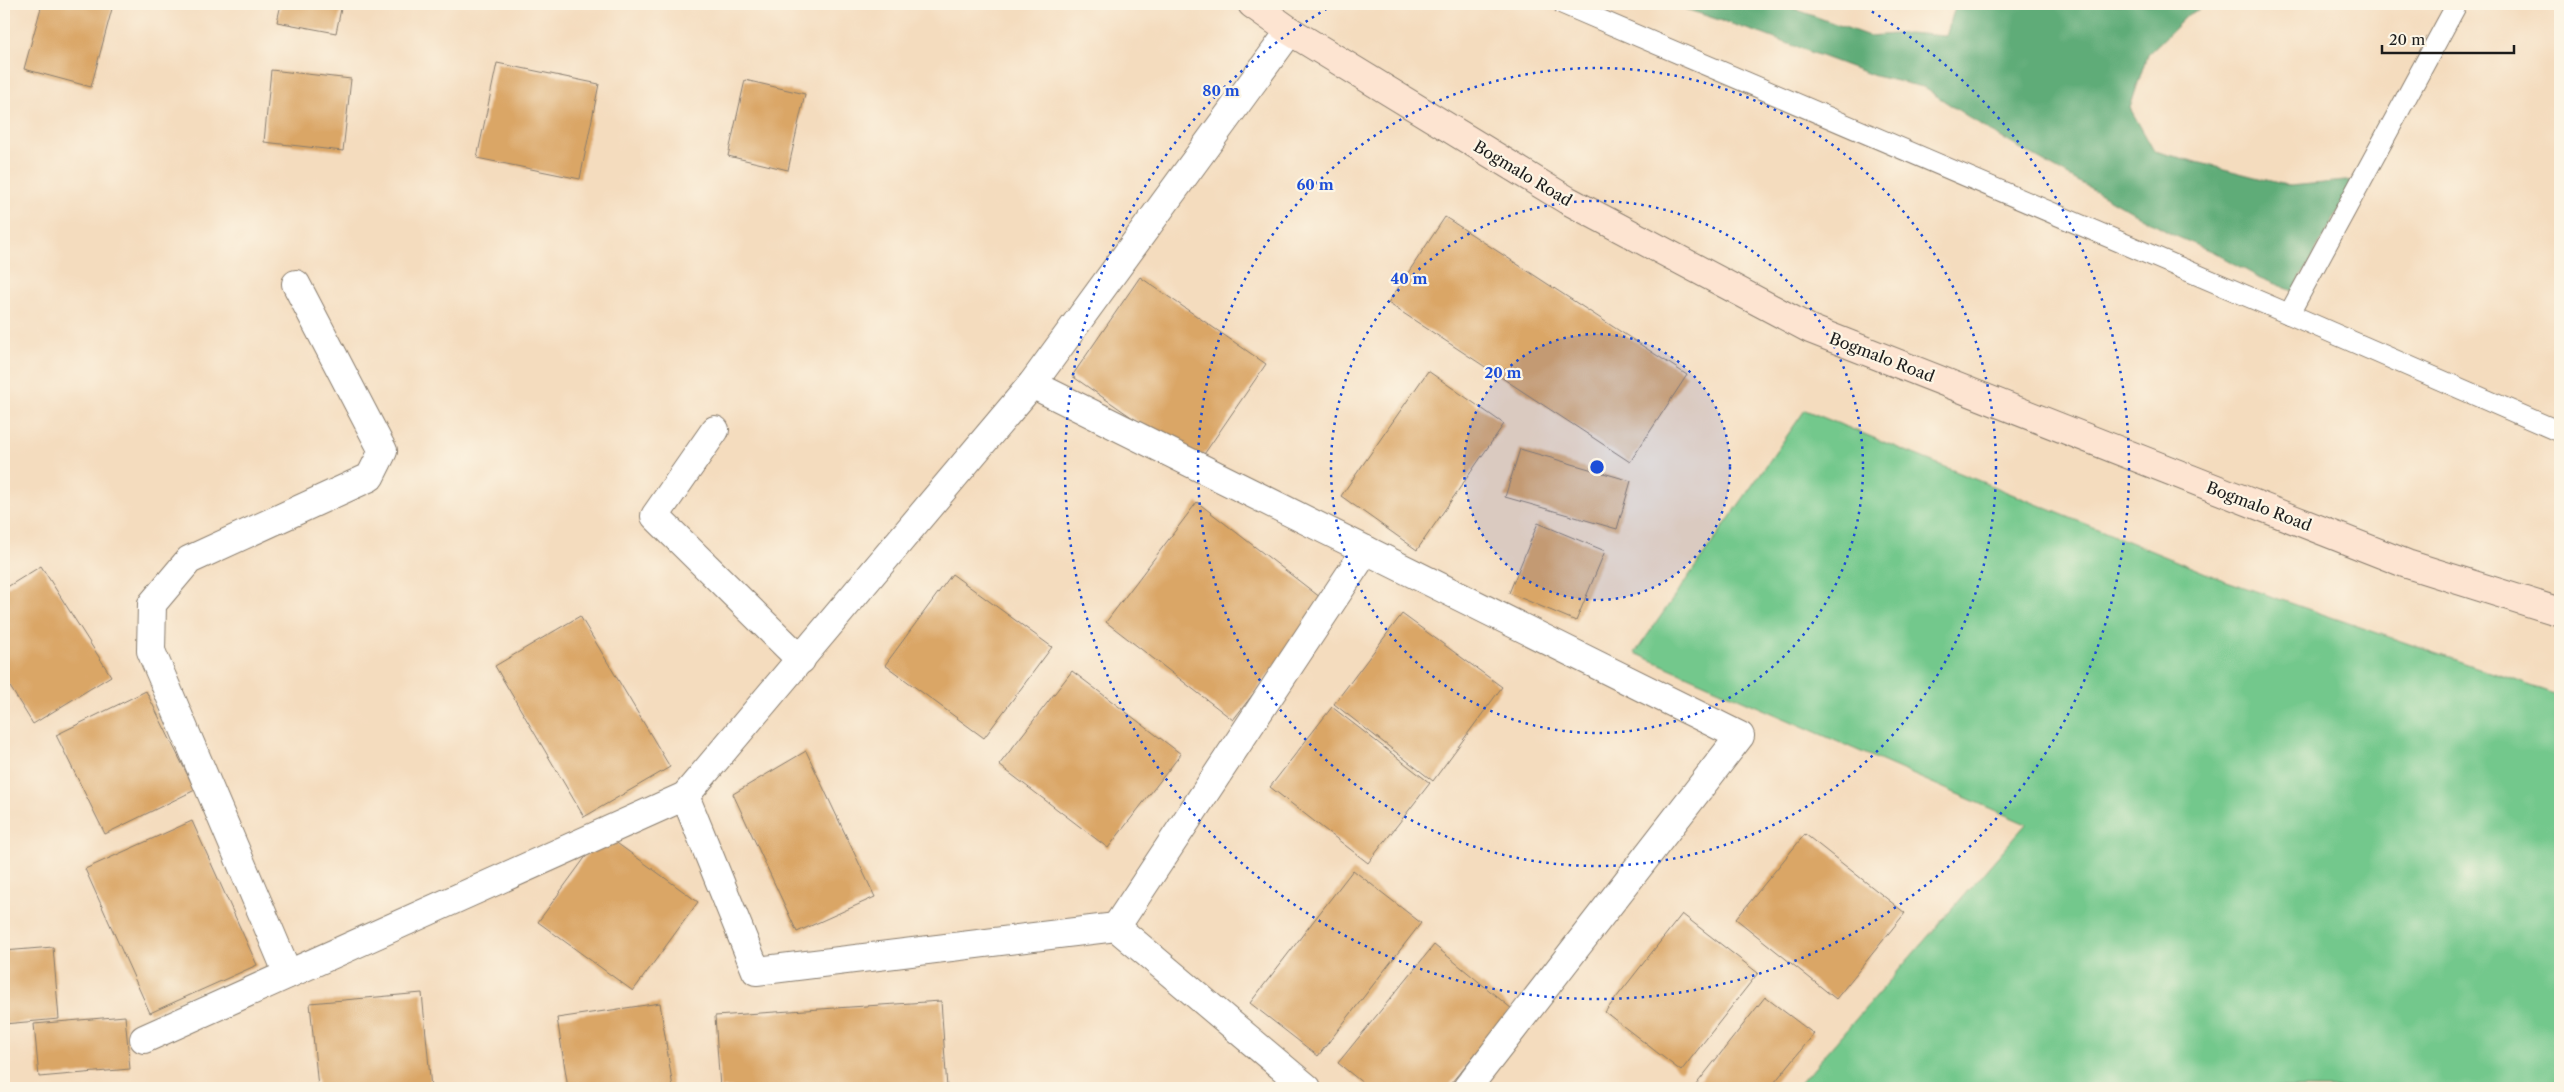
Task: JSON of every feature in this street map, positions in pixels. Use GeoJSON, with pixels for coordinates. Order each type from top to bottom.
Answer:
{"type":"FeatureCollection","features":[{"type":"Feature","properties":{"kind":"street","name":"Bogmalo Road"},"geometry":{"type":"LineString","coordinates":[[1252,4],[1290,31],[1567,200],[1810,329],[2407,564],[2560,612]]}},
{"type":"Feature","properties":{"kind":"street"},"geometry":{"type":"LineString","coordinates":[[144,1039],[685,796],[1032,384],[1290,31]]}},
{"type":"Feature","properties":{"kind":"street"},"geometry":{"type":"LineString","coordinates":[[288,974],[151,651],[152,604],[188,560],[370,477],[383,451],[296,284]]}},
{"type":"Feature","properties":{"kind":"street"},"geometry":{"type":"LineString","coordinates":[[1032,384],[1740,736],[1467,1088]]}},
{"type":"Feature","properties":{"kind":"street"},"geometry":{"type":"LineString","coordinates":[[715,430],[656,516],[801,660]]}},
{"type":"Feature","properties":{"kind":"street"},"geometry":{"type":"LineString","coordinates":[[1116,927],[1366,550]]}},
{"type":"Feature","properties":{"kind":"street"},"geometry":{"type":"LineString","coordinates":[[685,796],[756,971],[1116,927],[1307,1088]]}},
{"type":"Feature","properties":{"kind":"lane"},"geometry":{"type":"LineString","coordinates":[[1563,4],[2289,314],[2560,432]]}},
{"type":"Feature","properties":{"kind":"lane"},"geometry":{"type":"LineString","coordinates":[[2289,314],[2457,4]]}},
{"type":"Feature","properties":{"kind":"green space"},"geometry":{"type":"Polygon","coordinates":[[[1670,4],[1781,4],[1869,36],[1908,33],[1946,36],[1956,4],[2211,4],[2189,14],[2147,55],[2130,108],[2154,151],[2290,186],[2356,180],[2293,291],[2260,278],[2213,252],[2171,234],[1993,133],[1923,87],[1875,76],[1762,34],[1670,4]]]}},
{"type":"Feature","properties":{"kind":"green space"},"geometry":{"type":"Polygon","coordinates":[[[1805,410],[2218,578],[2560,696],[2560,1088],[1796,1088],[2026,824],[1635,653],[1805,410]]]}},
{"type":"Feature","properties":{"kind":"building"},"geometry":{"type":"Polygon","coordinates":[[[42,4],[113,5],[91,87],[24,69],[42,4]]]}},
{"type":"Feature","properties":{"kind":"building"},"geometry":{"type":"Polygon","coordinates":[[[281,4],[342,4],[336,33],[277,22],[281,4]]]}},
{"type":"Feature","properties":{"kind":"building"},"geometry":{"type":"Polygon","coordinates":[[[497,63],[599,84],[580,179],[477,158],[497,63]]]}},
{"type":"Feature","properties":{"kind":"building"},"geometry":{"type":"Polygon","coordinates":[[[271,70],[351,79],[343,151],[264,142],[271,70]]]}},
{"type":"Feature","properties":{"kind":"building"},"geometry":{"type":"Polygon","coordinates":[[[745,80],[805,94],[788,170],[728,156],[745,80]]]}},
{"type":"Feature","properties":{"kind":"building"},"geometry":{"type":"Polygon","coordinates":[[[1445,217],[1687,375],[1630,462],[1388,303],[1445,217]]]}},
{"type":"Feature","properties":{"kind":"building"},"geometry":{"type":"Polygon","coordinates":[[[1140,277],[1266,364],[1198,463],[1072,376],[1140,277]]]}},
{"type":"Feature","properties":{"kind":"building"},"geometry":{"type":"Polygon","coordinates":[[[1428,371],[1504,424],[1417,550],[1341,496],[1428,371]]]}},
{"type":"Feature","properties":{"kind":"building"},"geometry":{"type":"Polygon","coordinates":[[[1520,449],[1631,481],[1617,529],[1505,497],[1520,449]]]}},
{"type":"Feature","properties":{"kind":"building"},"geometry":{"type":"Polygon","coordinates":[[[1197,502],[1325,601],[1233,720],[1106,622],[1197,502]]]}},
{"type":"Feature","properties":{"kind":"building"},"geometry":{"type":"Polygon","coordinates":[[[1538,523],[1605,551],[1576,621],[1509,593],[1538,523]]]}},
{"type":"Feature","properties":{"kind":"building"},"geometry":{"type":"Polygon","coordinates":[[[41,566],[111,676],[33,724],[4,677],[4,589],[41,566]]]}},
{"type":"Feature","properties":{"kind":"building"},"geometry":{"type":"Polygon","coordinates":[[[952,574],[1052,647],[984,738],[885,665],[952,574]]]}},
{"type":"Feature","properties":{"kind":"building"},"geometry":{"type":"Polygon","coordinates":[[[1402,614],[1502,687],[1433,781],[1334,704],[1402,614]]]}},
{"type":"Feature","properties":{"kind":"building"},"geometry":{"type":"Polygon","coordinates":[[[580,616],[670,767],[584,817],[495,666],[580,616]]]}},
{"type":"Feature","properties":{"kind":"building"},"geometry":{"type":"Polygon","coordinates":[[[1072,671],[1181,754],[1108,848],[999,765],[1072,671]]]}},
{"type":"Feature","properties":{"kind":"building"},"geometry":{"type":"Polygon","coordinates":[[[146,691],[195,790],[105,834],[56,735],[146,691]]]}},
{"type":"Feature","properties":{"kind":"building"},"geometry":{"type":"Polygon","coordinates":[[[1332,707],[1430,783],[1368,863],[1270,787],[1332,707]]]}},
{"type":"Feature","properties":{"kind":"building"},"geometry":{"type":"Polygon","coordinates":[[[806,751],[875,897],[797,932],[733,794],[806,751]]]}},
{"type":"Feature","properties":{"kind":"building"},"geometry":{"type":"Polygon","coordinates":[[[192,821],[257,965],[150,1013],[85,869],[192,821]]]}},
{"type":"Feature","properties":{"kind":"building"},"geometry":{"type":"Polygon","coordinates":[[[603,833],[698,902],[633,991],[538,922],[603,833]]]}},
{"type":"Feature","properties":{"kind":"building"},"geometry":{"type":"Polygon","coordinates":[[[1805,834],[1905,913],[1836,999],[1736,919],[1805,834]]]}},
{"type":"Feature","properties":{"kind":"building"},"geometry":{"type":"Polygon","coordinates":[[[1353,870],[1421,923],[1318,1056],[1250,1003],[1353,870]]]}},
{"type":"Feature","properties":{"kind":"building"},"geometry":{"type":"Polygon","coordinates":[[[1682,914],[1758,973],[1681,1071],[1605,1012],[1682,914]]]}},
{"type":"Feature","properties":{"kind":"building"},"geometry":{"type":"Polygon","coordinates":[[[1434,945],[1512,1009],[1447,1088],[1369,1088],[1338,1063],[1434,945]]]}},
{"type":"Feature","properties":{"kind":"building"},"geometry":{"type":"Polygon","coordinates":[[[53,947],[59,1019],[4,1024],[4,951],[53,947]]]}},
{"type":"Feature","properties":{"kind":"building"},"geometry":{"type":"Polygon","coordinates":[[[422,993],[431,1088],[318,1088],[310,1003],[422,993]]]}},
{"type":"Feature","properties":{"kind":"building"},"geometry":{"type":"Polygon","coordinates":[[[1765,997],[1814,1034],[1770,1088],[1698,1088],[1695,1086],[1765,997]]]}},
{"type":"Feature","properties":{"kind":"building"},"geometry":{"type":"Polygon","coordinates":[[[941,1001],[947,1088],[720,1088],[715,1016],[941,1001]]]}},
{"type":"Feature","properties":{"kind":"building"},"geometry":{"type":"Polygon","coordinates":[[[660,1003],[673,1088],[568,1088],[557,1018],[660,1003]]]}},
{"type":"Feature","properties":{"kind":"building"},"geometry":{"type":"Polygon","coordinates":[[[125,1016],[130,1069],[39,1077],[34,1024],[125,1016]]]}}]}
